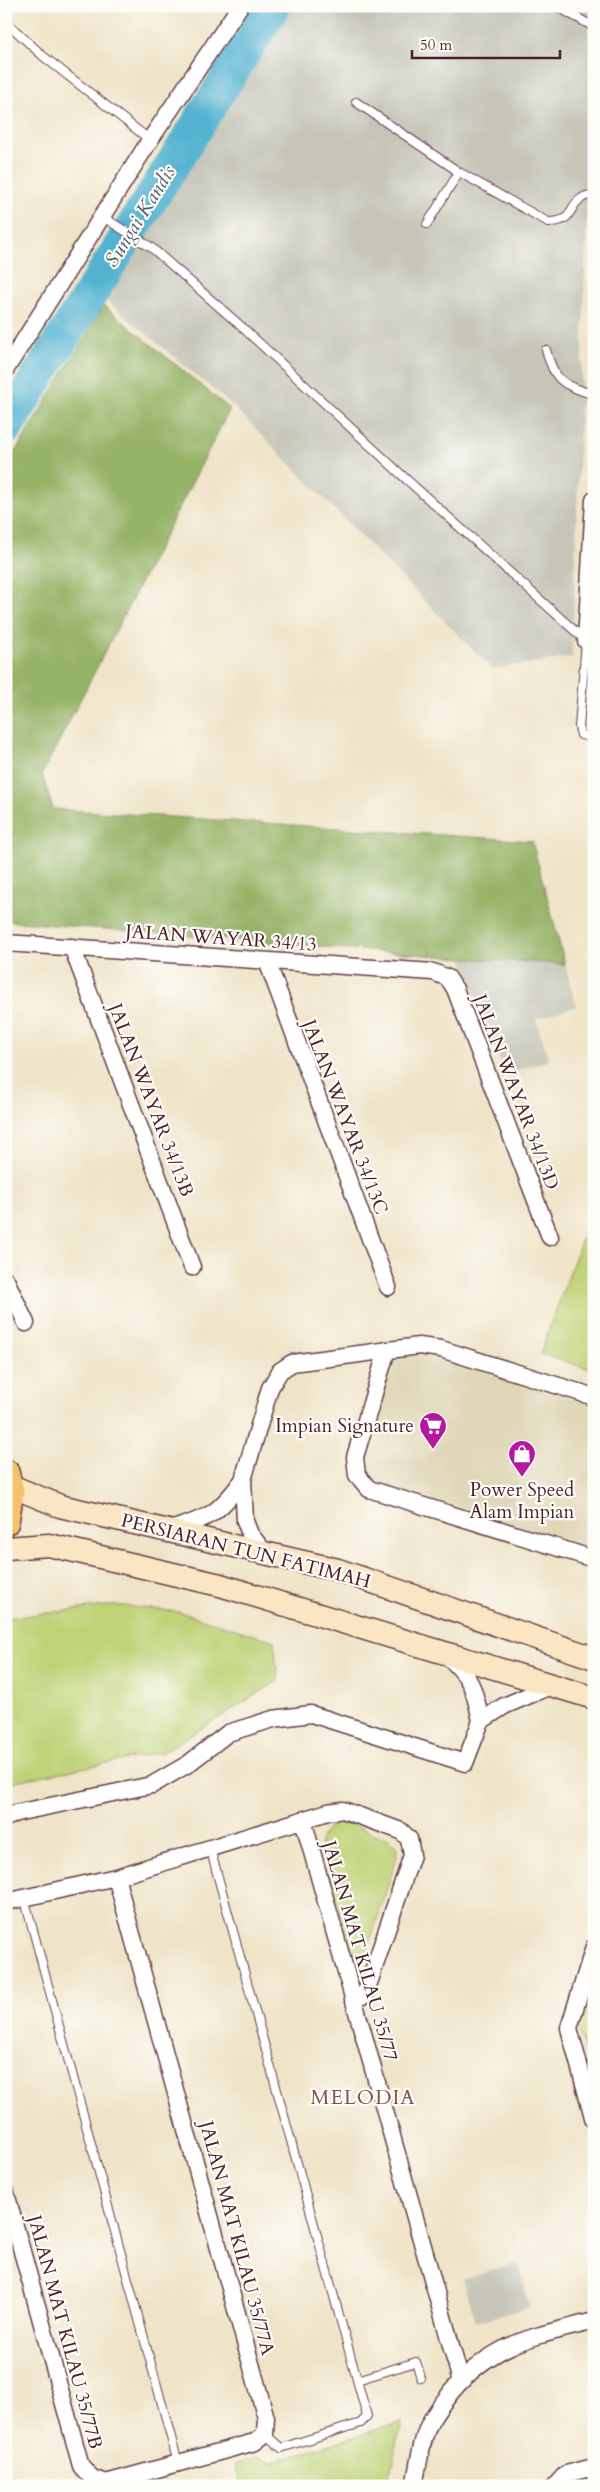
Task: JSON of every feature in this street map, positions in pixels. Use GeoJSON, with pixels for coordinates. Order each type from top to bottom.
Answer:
{"type":"FeatureCollection","features":[{"type":"Feature","properties":{"kind":"main road"},"geometry":{"type":"LineString","coordinates":[[6,1522],[11,1500],[8,1479]]}},
{"type":"Feature","properties":{"kind":"street"},"geometry":{"type":"LineString","coordinates":[[6,369],[108,220],[150,140],[240,6]]}},
{"type":"Feature","properties":{"kind":"street"},"geometry":{"type":"LineString","coordinates":[[586,641],[594,500]]}},
{"type":"Feature","properties":{"kind":"street","name":"JALAN WAYAR 34/13"},"geometry":{"type":"LineString","coordinates":[[6,943],[433,972]]}},
{"type":"Feature","properties":{"kind":"street","name":"JALAN WAYAR 34/13B"},"geometry":{"type":"LineString","coordinates":[[72,947],[192,1267]]}},
{"type":"Feature","properties":{"kind":"street","name":"JALAN WAYAR 34/13C"},"geometry":{"type":"LineString","coordinates":[[267,961],[388,1287]]}},
{"type":"Feature","properties":{"kind":"street","name":"JALAN WAYAR 34/13D"},"geometry":{"type":"LineString","coordinates":[[433,972],[448,978],[456,989],[550,1237]]}},
{"type":"Feature","properties":{"kind":"street"},"geometry":{"type":"LineString","coordinates":[[6,1280],[26,1323]]}},
{"type":"Feature","properties":{"kind":"street"},"geometry":{"type":"LineString","coordinates":[[170,1530],[204,1520],[226,1504],[243,1480],[270,1388],[280,1372],[292,1363],[419,1346],[440,1349],[594,1397]]}},
{"type":"Feature","properties":{"kind":"street"},"geometry":{"type":"LineString","coordinates":[[388,1350],[355,1457],[357,1476],[369,1489],[594,1559]]}},
{"type":"Feature","properties":{"kind":"street","name":"PERSIARAN TUN FATIMAH"},"geometry":{"type":"LineString","coordinates":[[8,1479],[60,1506],[338,1570],[594,1658]]}},
{"type":"Feature","properties":{"kind":"street"},"geometry":{"type":"LineString","coordinates":[[243,1480],[246,1521],[250,1534],[265,1553]]}},
{"type":"Feature","properties":{"kind":"street","name":"PERSIARAN TUN FATIMAH"},"geometry":{"type":"LineString","coordinates":[[6,1548],[49,1545],[210,1583],[441,1650],[594,1698]]}},
{"type":"Feature","properties":{"kind":"street"},"geometry":{"type":"LineString","coordinates":[[6,1818],[16,1813],[152,1785],[188,1764],[228,1732],[273,1719],[311,1714],[465,1763],[481,1722],[475,1694],[465,1672],[441,1650]]}},
{"type":"Feature","properties":{"kind":"street"},"geometry":{"type":"LineString","coordinates":[[481,1722],[504,1706],[553,1685]]}},
{"type":"Feature","properties":{"kind":"street"},"geometry":{"type":"LineString","coordinates":[[6,1902],[116,1877],[303,1820],[344,1810],[401,1831],[409,1839],[412,1855],[365,1995],[353,1999]]}},
{"type":"Feature","properties":{"kind":"street","name":"JALAN MAT KILAU 35/77"},"geometry":{"type":"LineString","coordinates":[[303,1820],[461,2381]]}},
{"type":"Feature","properties":{"kind":"street","name":"JALAN MAT KILAU 35/77A"},"geometry":{"type":"LineString","coordinates":[[116,1877],[266,2418],[265,2434]]}},
{"type":"Feature","properties":{"kind":"street"},"geometry":{"type":"LineString","coordinates":[[594,1947],[569,2028],[594,2121]]}},
{"type":"Feature","properties":{"kind":"street","name":"JALAN MAT KILAU 35/77B"},"geometry":{"type":"LineString","coordinates":[[6,2193],[81,2466],[90,2482]]}},
{"type":"Feature","properties":{"kind":"street"},"geometry":{"type":"LineString","coordinates":[[414,2486],[427,2429],[439,2407],[461,2381],[494,2352],[518,2342],[594,2321]]}},
{"type":"Feature","properties":{"kind":"street"},"geometry":{"type":"LineString","coordinates":[[90,2482],[106,2483],[255,2442],[265,2434]]}},
{"type":"Feature","properties":{"kind":"street"},"geometry":{"type":"LineString","coordinates":[[555,2486],[566,2474],[594,2467]]}},
{"type":"Feature","properties":{"kind":"lane"},"geometry":{"type":"LineString","coordinates":[[556,6],[594,27]]}},
{"type":"Feature","properties":{"kind":"lane"},"geometry":{"type":"LineString","coordinates":[[6,22],[44,56],[150,140]]}},
{"type":"Feature","properties":{"kind":"lane"},"geometry":{"type":"LineString","coordinates":[[356,102],[459,172],[548,222],[560,222],[568,216],[581,198],[594,194]]}},
{"type":"Feature","properties":{"kind":"lane"},"geometry":{"type":"LineString","coordinates":[[427,224],[459,172]]}},
{"type":"Feature","properties":{"kind":"lane"},"geometry":{"type":"LineString","coordinates":[[108,220],[152,248],[242,327],[586,641],[579,727],[581,735],[594,738]]}},
{"type":"Feature","properties":{"kind":"lane"},"geometry":{"type":"LineString","coordinates":[[546,350],[552,372],[570,386],[594,395]]}},
{"type":"Feature","properties":{"kind":"lane"},"geometry":{"type":"LineString","coordinates":[[210,1848],[366,2416],[361,2423],[281,2448],[265,2434]]}},
{"type":"Feature","properties":{"kind":"lane"},"geometry":{"type":"LineString","coordinates":[[24,1897],[178,2463]]}},
{"type":"Feature","properties":{"kind":"lane"},"geometry":{"type":"LineString","coordinates":[[357,2380],[416,2362],[420,2378]]}},
{"type":"Feature","properties":{"kind":"shaded area"},"geometry":{"type":"Polygon","coordinates":[[[284,6],[594,6],[572,657],[492,669],[232,405],[101,296],[284,6]]]}},
{"type":"Feature","properties":{"kind":"shaded area"},"geometry":{"type":"Polygon","coordinates":[[[594,673],[594,775],[587,774],[594,673]]]}},
{"type":"Feature","properties":{"kind":"shaded area"},"geometry":{"type":"Polygon","coordinates":[[[462,958],[565,964],[576,1006],[536,1019],[549,1060],[505,1074],[462,958]]]}},
{"type":"Feature","properties":{"kind":"shaded area"},"geometry":{"type":"Polygon","coordinates":[[[417,1354],[440,1356],[594,1405],[594,1552],[375,1483],[364,1472],[362,1455],[394,1356],[417,1354]]]}},
{"type":"Feature","properties":{"kind":"shaded area"},"geometry":{"type":"Polygon","coordinates":[[[518,2263],[530,2307],[476,2322],[463,2279],[518,2263]]]}},
{"type":"Feature","properties":{"kind":"green space"},"geometry":{"type":"Polygon","coordinates":[[[104,306],[230,409],[42,774],[53,809],[532,841],[565,964],[462,958],[6,921],[6,467],[104,306]]]}},
{"type":"Feature","properties":{"kind":"green space"},"geometry":{"type":"Polygon","coordinates":[[[594,1206],[594,1370],[540,1354],[594,1206]]]}},
{"type":"Feature","properties":{"kind":"green space"},"geometry":{"type":"Polygon","coordinates":[[[115,1605],[179,1612],[274,1641],[278,1681],[163,1752],[6,1783],[6,1618],[115,1605]]]}},
{"type":"Feature","properties":{"kind":"green space"},"geometry":{"type":"Polygon","coordinates":[[[342,1821],[392,1841],[397,1847],[397,1857],[368,1948],[361,1952],[351,1951],[320,1842],[328,1828],[342,1821]]]}},
{"type":"Feature","properties":{"kind":"green space"},"geometry":{"type":"Polygon","coordinates":[[[594,1982],[594,2082],[578,2028],[594,1982]]]}},
{"type":"Feature","properties":{"kind":"green space"},"geometry":{"type":"Polygon","coordinates":[[[402,2422],[387,2486],[241,2486],[235,2463],[257,2458],[272,2462],[402,2422]]]}},
{"type":"Feature","properties":{"kind":"green space"},"geometry":{"type":"Polygon","coordinates":[[[594,2474],[594,2486],[566,2486],[571,2480],[594,2474]]]}},
{"type":"Feature","properties":{"kind":"waterway","name":"Sungai Kandis"},"geometry":{"type":"LineString","coordinates":[[6,427],[273,6]]}},
{"type":"Feature","properties":{"kind":"place","name":"Impian Signature"},"geometry":{"type":"Point","coordinates":[433,1450]}},
{"type":"Feature","properties":{"kind":"place","name":"Power Speed Alam Impian"},"geometry":{"type":"Point","coordinates":[522,1478]}},
{"type":"Feature","properties":{"kind":"district","name":"MELODIA"},"geometry":{"type":"Point","coordinates":[363,2097]}}]}
